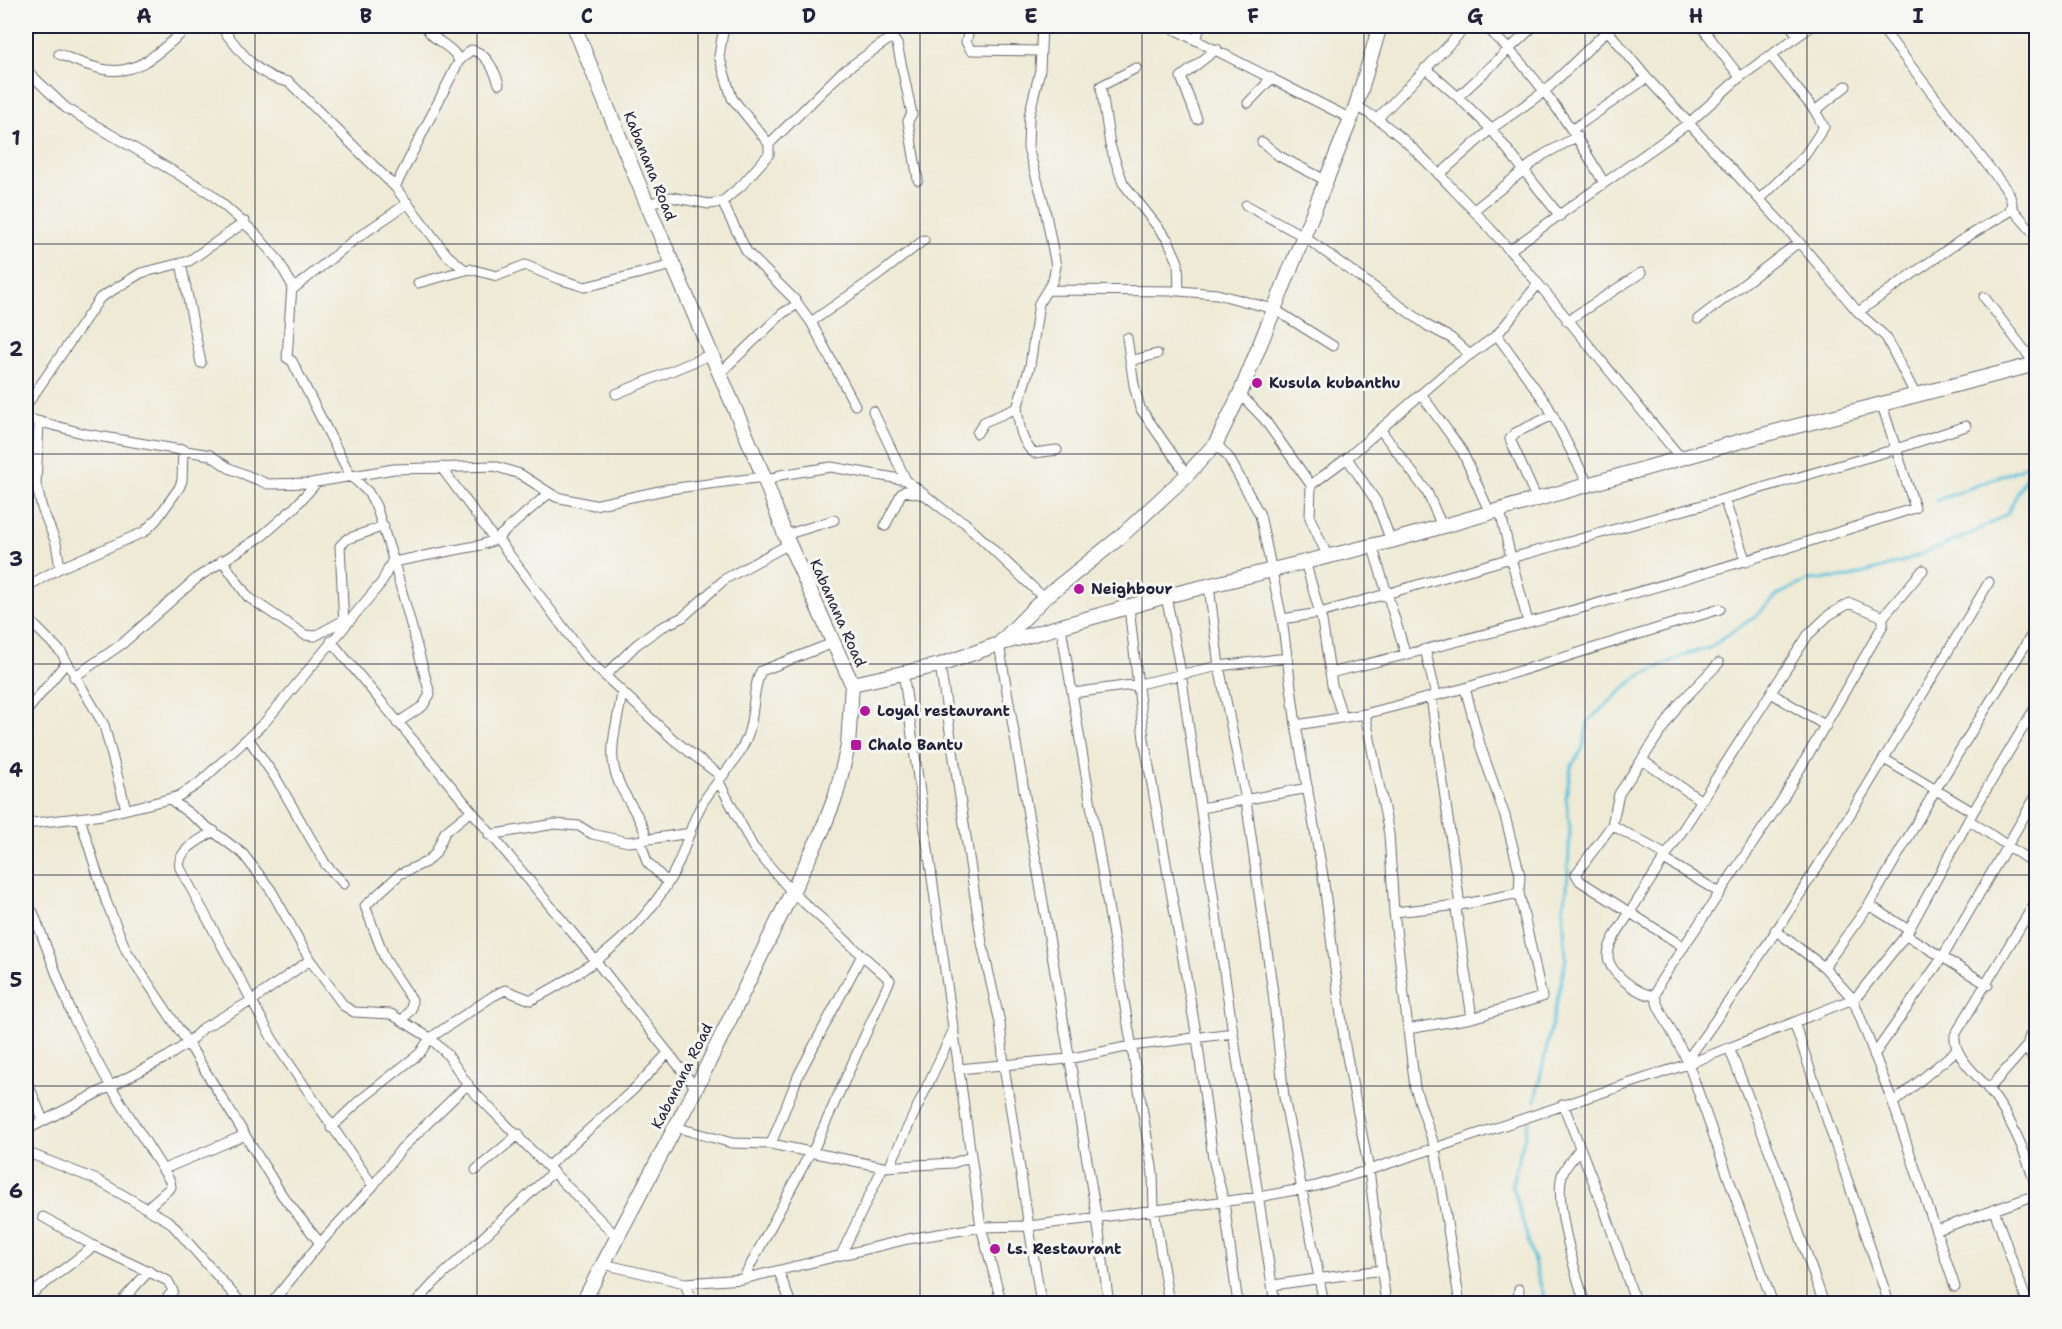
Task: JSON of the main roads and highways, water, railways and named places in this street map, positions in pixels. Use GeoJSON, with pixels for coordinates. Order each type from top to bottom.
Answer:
{"type":"FeatureCollection","features":[{"type":"Feature","properties":{"kind":"waterway"},"geometry":{"type":"LineString","coordinates":[[1535,1101],[1566,959],[1563,907],[1567,890],[1570,829],[1566,797],[1571,767],[1583,748],[1588,721],[1637,677],[1687,654],[1709,648],[1754,617],[1779,594],[1809,580],[1851,577],[1902,562],[1973,533],[2007,514],[2036,457]]}},
{"type":"Feature","properties":{"kind":"waterway"},"geometry":{"type":"LineString","coordinates":[[1936,501],[2020,469],[2034,460]]}},
{"type":"Feature","properties":{"kind":"waterway"},"geometry":{"type":"LineString","coordinates":[[1529,1121],[1512,1183],[1546,1304]]}},
{"type":"Feature","properties":{"kind":"place","name":"Kusula kubanthu"},"geometry":{"type":"Point","coordinates":[1257,383]}},
{"type":"Feature","properties":{"kind":"place","name":"Neighbour"},"geometry":{"type":"Point","coordinates":[1079,589]}},
{"type":"Feature","properties":{"kind":"place","name":"Loyal restaurant"},"geometry":{"type":"Point","coordinates":[865,711]}},
{"type":"Feature","properties":{"kind":"place","name":"Chalo Bantu"},"geometry":{"type":"Point","coordinates":[856,745]}},
{"type":"Feature","properties":{"kind":"place","name":"Ls. Restaurant"},"geometry":{"type":"Point","coordinates":[995,1249]}}]}
